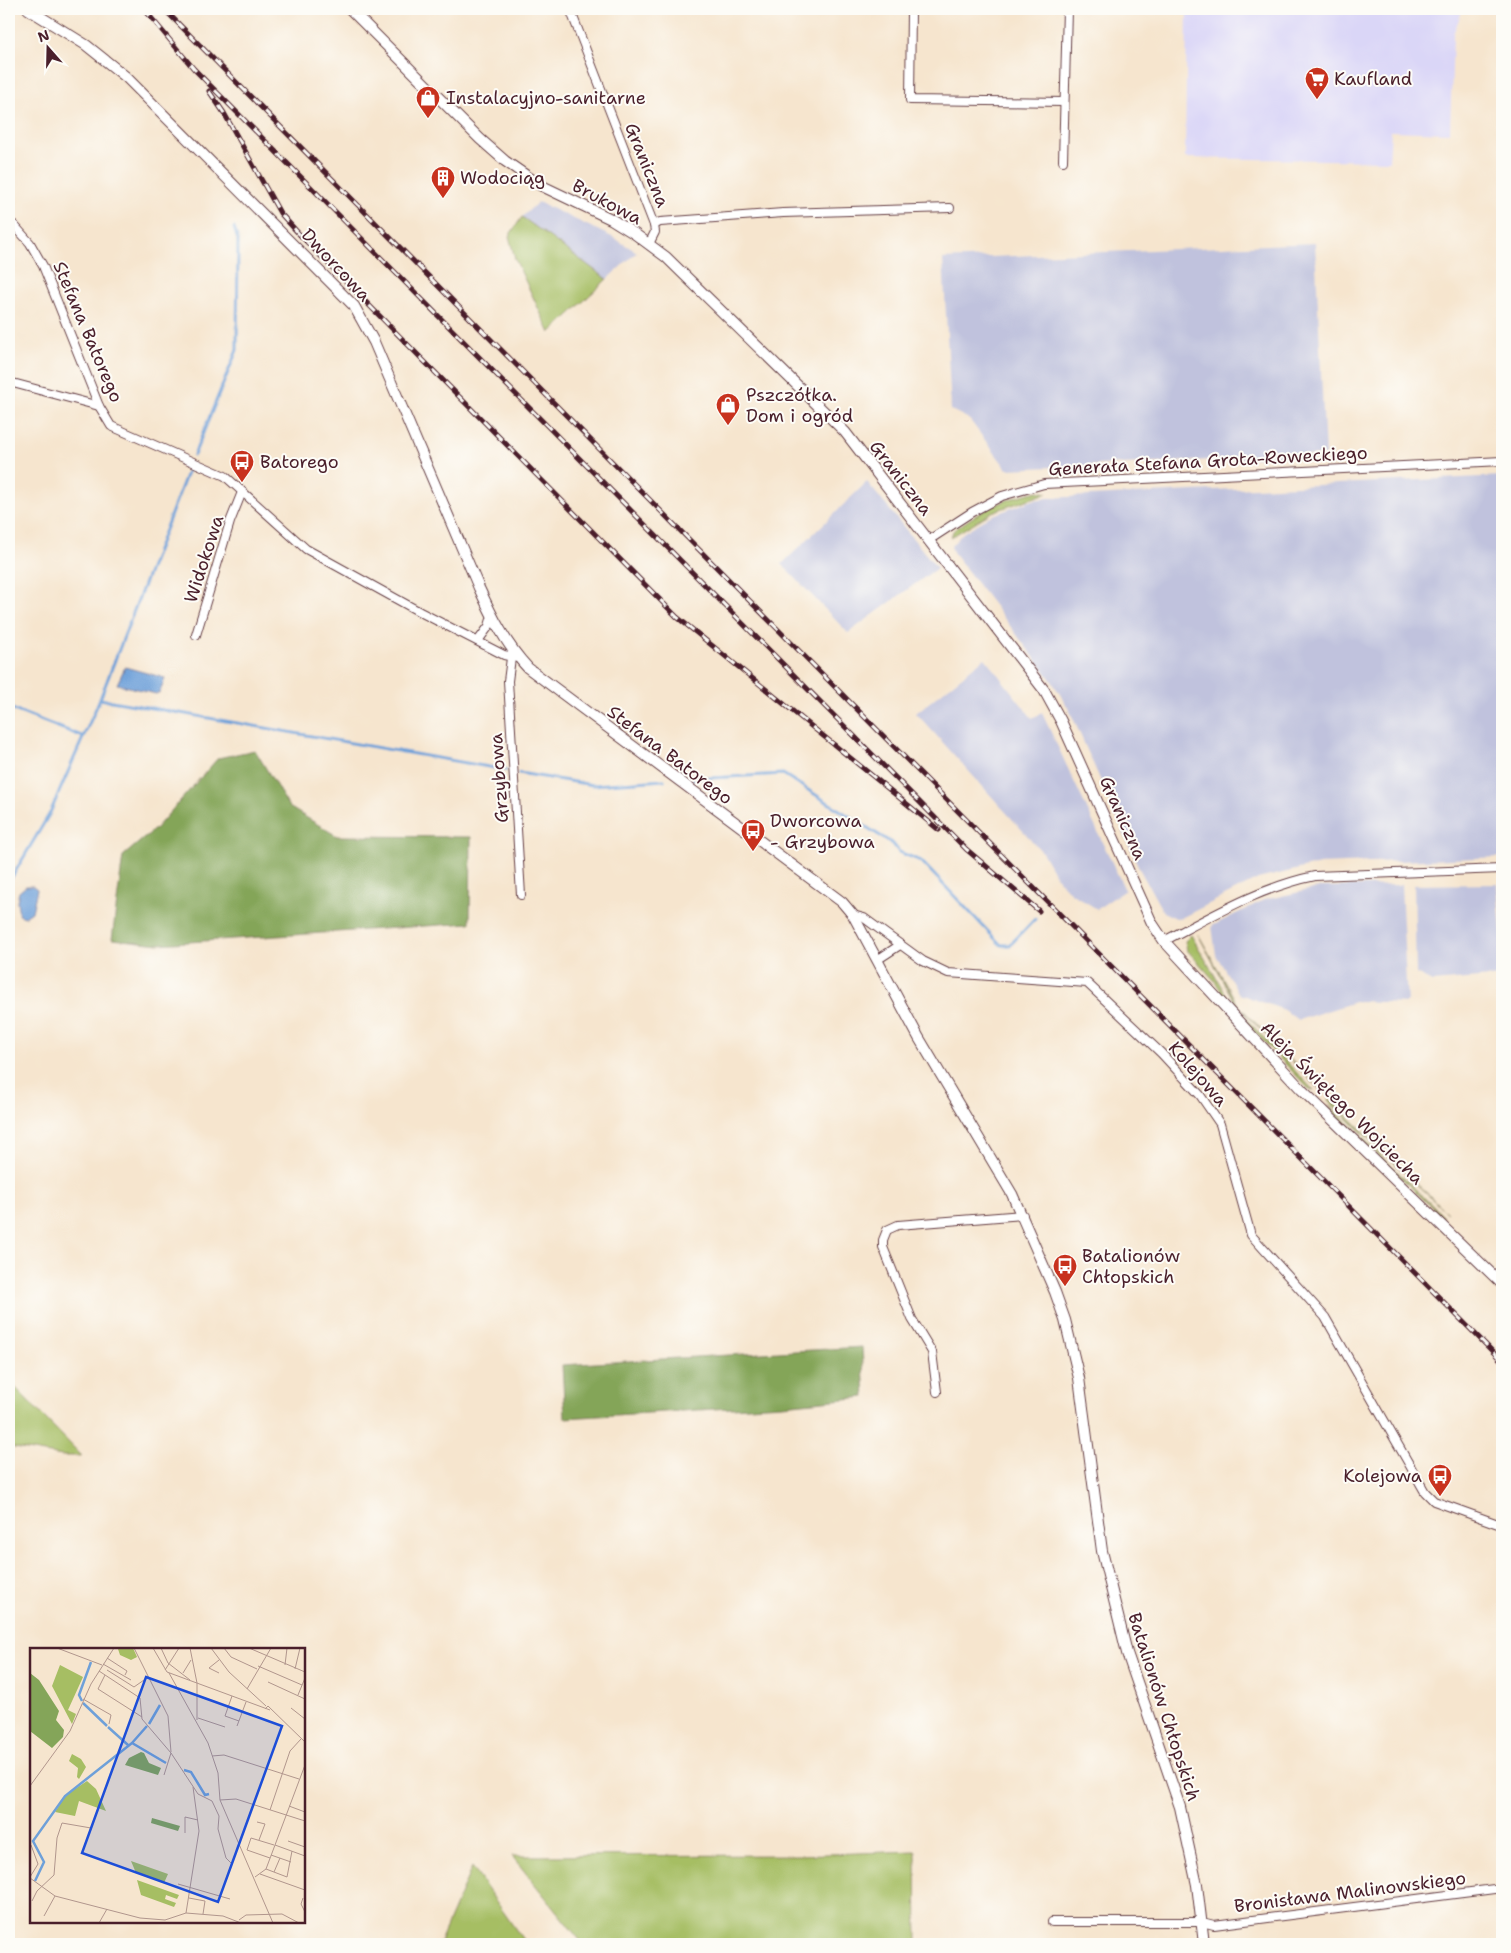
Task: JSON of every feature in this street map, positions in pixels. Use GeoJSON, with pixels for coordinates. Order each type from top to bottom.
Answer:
{"type":"FeatureCollection","features":[{"type":"Feature","properties":{"kind":"street","name":"Dworcowa"},"geometry":{"type":"LineString","coordinates":[[28,9],[86,45],[126,77],[354,306],[374,342],[492,616],[514,658]]}},
{"type":"Feature","properties":{"kind":"street","name":"Brukowa"},"geometry":{"type":"LineString","coordinates":[[350,9],[480,139],[505,161],[540,185],[611,218],[649,244]]}},
{"type":"Feature","properties":{"kind":"street","name":"Graniczna"},"geometry":{"type":"LineString","coordinates":[[570,9],[654,225],[655,232],[649,244],[673,264],[845,432],[1044,690],[1062,721],[1152,923],[1164,941]]}},
{"type":"Feature","properties":{"kind":"street"},"geometry":{"type":"LineString","coordinates":[[911,9],[910,100],[1064,102]]}},
{"type":"Feature","properties":{"kind":"street"},"geometry":{"type":"LineString","coordinates":[[1063,161],[1067,9]]}},
{"type":"Feature","properties":{"kind":"street"},"geometry":{"type":"LineString","coordinates":[[654,225],[660,222],[783,213],[950,208]]}},
{"type":"Feature","properties":{"kind":"street","name":"Stefana Batorego"},"geometry":{"type":"LineString","coordinates":[[9,223],[14,225],[30,243],[40,260],[99,406],[111,426],[225,476],[306,548],[420,612],[514,658],[842,902],[852,915],[864,918],[922,961],[948,973],[1087,983]]}},
{"type":"Feature","properties":{"kind":"street"},"geometry":{"type":"LineString","coordinates":[[9,382],[99,406]]}},
{"type":"Feature","properties":{"kind":"street","name":"Generała Stefana Grota-Roweckiego"},"geometry":{"type":"LineString","coordinates":[[929,540],[972,512],[1002,496],[1044,484],[1502,461]]}},
{"type":"Feature","properties":{"kind":"street","name":"Widokowa"},"geometry":{"type":"LineString","coordinates":[[196,635],[230,522],[242,492]]}},
{"type":"Feature","properties":{"kind":"street"},"geometry":{"type":"LineString","coordinates":[[478,642],[489,626],[492,616]]}},
{"type":"Feature","properties":{"kind":"street","name":"Grzybowa"},"geometry":{"type":"LineString","coordinates":[[514,658],[508,681],[522,895]]}},
{"type":"Feature","properties":{"kind":"street"},"geometry":{"type":"LineString","coordinates":[[1164,941],[1256,895],[1305,878],[1502,869]]}},
{"type":"Feature","properties":{"kind":"street","name":"Batalionów Chłopskich"},"geometry":{"type":"LineString","coordinates":[[852,915],[919,1038],[1023,1215],[1056,1292],[1073,1348],[1079,1378],[1102,1550],[1130,1663],[1180,1807],[1193,1859],[1204,1944]]}},
{"type":"Feature","properties":{"kind":"street","name":"Aleja Świętego Wojciecha"},"geometry":{"type":"LineString","coordinates":[[1164,941],[1302,1090],[1502,1284]]}},
{"type":"Feature","properties":{"kind":"street"},"geometry":{"type":"LineString","coordinates":[[877,960],[900,945]]}},
{"type":"Feature","properties":{"kind":"street","name":"Kolejowa"},"geometry":{"type":"LineString","coordinates":[[1087,983],[1161,1053],[1212,1110],[1224,1137],[1250,1236],[1325,1317],[1425,1492],[1434,1501],[1498,1524]]}},
{"type":"Feature","properties":{"kind":"street"},"geometry":{"type":"LineString","coordinates":[[937,1392],[932,1352],[912,1319],[883,1247],[887,1230],[895,1225],[1023,1215]]}},
{"type":"Feature","properties":{"kind":"street","name":"Bronisława Malinowskiego"},"geometry":{"type":"LineString","coordinates":[[1052,1922],[1202,1922],[1214,1925],[1502,1888]]}},
{"type":"Feature","properties":{"kind":"shaded area"},"geometry":{"type":"Polygon","coordinates":[[[1187,9],[1463,9],[1453,34],[1450,133],[1391,131],[1389,161],[1185,158],[1187,9]]]}},
{"type":"Feature","properties":{"kind":"shaded area"},"geometry":{"type":"Polygon","coordinates":[[[538,202],[612,237],[637,252],[607,279],[522,217],[538,202]]]}},
{"type":"Feature","properties":{"kind":"shaded area"},"geometry":{"type":"Polygon","coordinates":[[[1315,243],[1325,455],[1007,469],[969,419],[951,410],[943,259],[1315,243]]]}},
{"type":"Feature","properties":{"kind":"shaded area"},"geometry":{"type":"Polygon","coordinates":[[[1502,476],[1502,857],[1320,864],[1258,879],[1183,917],[1176,918],[1163,912],[1140,870],[1069,709],[1050,678],[953,552],[951,546],[963,533],[988,517],[1033,500],[1048,498],[1502,476]]]}},
{"type":"Feature","properties":{"kind":"shaded area"},"geometry":{"type":"Polygon","coordinates":[[[867,482],[937,568],[848,633],[782,564],[867,482]]]}},
{"type":"Feature","properties":{"kind":"shaded area"},"geometry":{"type":"Polygon","coordinates":[[[985,658],[1032,718],[1042,713],[1125,890],[1097,909],[1071,893],[1057,878],[1042,852],[916,713],[985,658]]]}},
{"type":"Feature","properties":{"kind":"shaded area"},"geometry":{"type":"Polygon","coordinates":[[[1497,884],[1502,941],[1502,976],[1432,982],[1416,974],[1414,885],[1497,884]]]}},
{"type":"Feature","properties":{"kind":"shaded area"},"geometry":{"type":"Polygon","coordinates":[[[1401,885],[1407,1003],[1358,1001],[1298,1020],[1282,1009],[1239,994],[1216,955],[1212,926],[1264,900],[1322,887],[1401,885]]]}},
{"type":"Feature","properties":{"kind":"green space"},"geometry":{"type":"Polygon","coordinates":[[[522,217],[607,279],[550,333],[515,259],[509,236],[522,217]]]}},
{"type":"Feature","properties":{"kind":"green space"},"geometry":{"type":"Polygon","coordinates":[[[1038,491],[1047,493],[992,512],[951,537],[953,531],[983,512],[1004,501],[1038,491]]]}},
{"type":"Feature","properties":{"kind":"green space"},"geometry":{"type":"Polygon","coordinates":[[[255,750],[289,807],[337,836],[471,837],[470,923],[159,944],[112,939],[123,856],[156,828],[218,758],[255,750]]]}},
{"type":"Feature","properties":{"kind":"green space"},"geometry":{"type":"Polygon","coordinates":[[[1198,934],[1238,1005],[1321,1091],[1235,1003],[1198,934]]]}},
{"type":"Feature","properties":{"kind":"green space"},"geometry":{"type":"Polygon","coordinates":[[[1191,935],[1231,1003],[1315,1092],[1310,1090],[1229,1005],[1215,981],[1187,950],[1185,941],[1191,935]]]}},
{"type":"Feature","properties":{"kind":"green space"},"geometry":{"type":"Polygon","coordinates":[[[1329,1098],[1447,1213],[1328,1100],[1329,1098]]]}},
{"type":"Feature","properties":{"kind":"green space"},"geometry":{"type":"Polygon","coordinates":[[[1328,1104],[1444,1217],[1332,1111],[1328,1104]]]}},
{"type":"Feature","properties":{"kind":"green space"},"geometry":{"type":"Polygon","coordinates":[[[862,1347],[865,1397],[782,1405],[565,1418],[562,1365],[862,1347]]]}},
{"type":"Feature","properties":{"kind":"green space"},"geometry":{"type":"Polygon","coordinates":[[[9,1381],[82,1456],[62,1456],[9,1447],[9,1381]]]}},
{"type":"Feature","properties":{"kind":"green space"},"geometry":{"type":"Polygon","coordinates":[[[916,1851],[917,1944],[583,1944],[512,1856],[797,1855],[916,1851]]]}},
{"type":"Feature","properties":{"kind":"green space"},"geometry":{"type":"Polygon","coordinates":[[[472,1867],[526,1944],[439,1944],[472,1867]]]}},
{"type":"Feature","properties":{"kind":"water"},"geometry":{"type":"Polygon","coordinates":[[[125,667],[165,678],[160,692],[156,694],[117,684],[125,667]]]}},
{"type":"Feature","properties":{"kind":"water"},"geometry":{"type":"Polygon","coordinates":[[[26,886],[33,886],[37,889],[32,912],[25,917],[19,915],[17,901],[19,892],[26,886]]]}},
{"type":"Feature","properties":{"kind":"waterway"},"geometry":{"type":"LineString","coordinates":[[194,455],[237,350],[238,240],[234,228]]}},
{"type":"Feature","properties":{"kind":"waterway"},"geometry":{"type":"LineString","coordinates":[[100,699],[188,470]]}},
{"type":"Feature","properties":{"kind":"waterway"},"geometry":{"type":"LineString","coordinates":[[9,882],[50,813],[100,699],[506,770]]}},
{"type":"Feature","properties":{"kind":"waterway"},"geometry":{"type":"LineString","coordinates":[[9,708],[84,737]]}},
{"type":"Feature","properties":{"kind":"waterway"},"geometry":{"type":"LineString","coordinates":[[519,773],[593,785],[664,780]]}},
{"type":"Feature","properties":{"kind":"waterway"},"geometry":{"type":"LineString","coordinates":[[693,779],[783,774],[893,844],[899,852],[921,861],[1001,945],[1010,945],[1035,919]]}},
{"type":"Feature","properties":{"kind":"railway"},"geometry":{"type":"LineString","coordinates":[[144,9],[194,69],[966,849],[1039,911]]}},
{"type":"Feature","properties":{"kind":"railway"},"geometry":{"type":"LineString","coordinates":[[164,9],[1502,1361]]}},
{"type":"Feature","properties":{"kind":"railway"},"geometry":{"type":"LineString","coordinates":[[209,91],[224,113],[280,213],[422,359],[677,617],[939,830]]}},
{"type":"Feature","properties":{"kind":"place","name":"Kaufland"},"geometry":{"type":"Point","coordinates":[1317,100]}},
{"type":"Feature","properties":{"kind":"place","name":"Instalacyjno-sanitarne"},"geometry":{"type":"Point","coordinates":[428,119]}},
{"type":"Feature","properties":{"kind":"place","name":"Wodociąg"},"geometry":{"type":"Point","coordinates":[443,199]}},
{"type":"Feature","properties":{"kind":"place","name":"Pszczółka. Dom i ogród"},"geometry":{"type":"Point","coordinates":[728,426]}},
{"type":"Feature","properties":{"kind":"place","name":"Batorego"},"geometry":{"type":"Point","coordinates":[242,483]}},
{"type":"Feature","properties":{"kind":"place","name":"Dworcowa - Grzybowa"},"geometry":{"type":"Point","coordinates":[753,852]}},
{"type":"Feature","properties":{"kind":"place","name":"Batalionów Chłopskich"},"geometry":{"type":"Point","coordinates":[1065,1287]}},
{"type":"Feature","properties":{"kind":"place","name":"Kolejowa"},"geometry":{"type":"Point","coordinates":[1440,1497]}}]}
